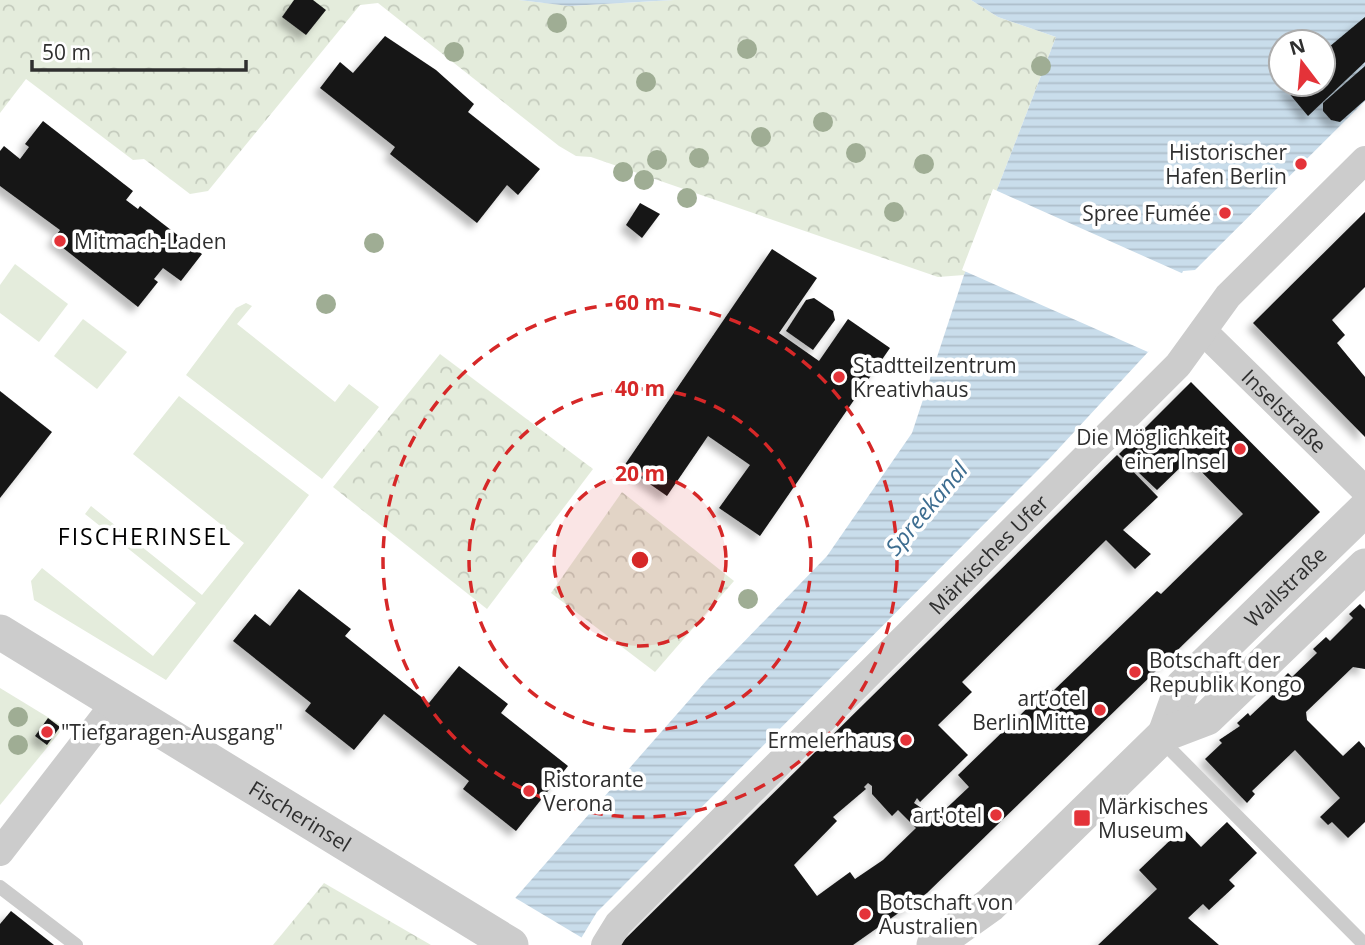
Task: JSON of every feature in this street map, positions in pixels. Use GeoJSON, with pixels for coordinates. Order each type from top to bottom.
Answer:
{"type":"FeatureCollection","features":[{"type":"Feature","properties":{"kind":"street","name":"Märkisches Ufer"},"geometry":{"type":"LineString","coordinates":[[605,945],[618,924],[1178,365],[1228,296],[1365,160]]}},
{"type":"Feature","properties":{"kind":"street","name":"Inselstraße"},"geometry":{"type":"LineString","coordinates":[[1203,331],[1365,490]]}},
{"type":"Feature","properties":{"kind":"street","name":"Wallstraße"},"geometry":{"type":"LineString","coordinates":[[1163,736],[1182,688],[1365,509]]}},
{"type":"Feature","properties":{"kind":"street","name":"Wallstraße"},"geometry":{"type":"LineString","coordinates":[[934,945],[990,905],[1163,736],[1207,718],[1365,566]]}},
{"type":"Feature","properties":{"kind":"street","name":"Fischerinsel"},"geometry":{"type":"LineString","coordinates":[[0,632],[498,937]]}},
{"type":"Feature","properties":{"kind":"street"},"geometry":{"type":"LineString","coordinates":[[0,852],[115,702]]}},
{"type":"Feature","properties":{"kind":"lane"},"geometry":{"type":"LineString","coordinates":[[1163,736],[1365,945]]}},
{"type":"Feature","properties":{"kind":"lane"},"geometry":{"type":"LineString","coordinates":[[0,887],[76,945]]}},
{"type":"Feature","properties":{"kind":"green space"},"geometry":{"type":"Polygon","coordinates":[[[0,0],[519,0],[570,6],[674,0],[971,0],[998,17],[1056,37],[964,275],[938,277],[591,157],[576,156],[559,146],[378,3],[360,5],[208,191],[190,194],[144,159],[133,160],[26,79],[0,113],[0,0]]]}},
{"type":"Feature","properties":{"kind":"green space"},"geometry":{"type":"Polygon","coordinates":[[[15,264],[68,304],[39,342],[0,313],[0,285],[15,264]]]}},
{"type":"Feature","properties":{"kind":"green space"},"geometry":{"type":"Polygon","coordinates":[[[246,303],[252,306],[237,324],[335,402],[349,384],[379,407],[322,479],[186,375],[236,308],[246,303]]]}},
{"type":"Feature","properties":{"kind":"green space"},"geometry":{"type":"Polygon","coordinates":[[[83,319],[127,352],[97,389],[54,356],[83,319]]]}},
{"type":"Feature","properties":{"kind":"green space"},"geometry":{"type":"Polygon","coordinates":[[[440,354],[593,469],[487,609],[333,487],[440,354]]]}},
{"type":"Feature","properties":{"kind":"green space"},"geometry":{"type":"Polygon","coordinates":[[[179,396],[309,495],[166,680],[34,600],[31,581],[42,568],[153,656],[196,603],[85,514],[91,506],[202,595],[244,543],[133,454],[179,396]]]}},
{"type":"Feature","properties":{"kind":"green space"},"geometry":{"type":"Polygon","coordinates":[[[622,492],[734,581],[655,672],[551,593],[622,492]]]}},
{"type":"Feature","properties":{"kind":"green space"},"geometry":{"type":"Polygon","coordinates":[[[0,688],[64,727],[0,805],[0,688]]]}},
{"type":"Feature","properties":{"kind":"green space"},"geometry":{"type":"Polygon","coordinates":[[[324,883],[431,945],[273,945],[324,883]]]}},
{"type":"Feature","properties":{"kind":"water"},"geometry":{"type":"Polygon","coordinates":[[[519,0],[674,0],[569,6],[519,0]]]}},
{"type":"Feature","properties":{"kind":"water","name":"Spreekanal"},"geometry":{"type":"Polygon","coordinates":[[[971,0],[1365,0],[1365,101],[1195,270],[1183,271],[1148,352],[1050,458],[597,912],[577,945],[474,945],[706,681],[827,556],[912,433],[964,275],[1056,37],[998,17],[971,0]]]}},
{"type":"Feature","properties":{"kind":"pier"},"geometry":{"type":"Polygon","coordinates":[[[993,189],[1186,275],[1160,335],[1148,352],[962,270],[993,189]]]}},
{"type":"Feature","properties":{"kind":"pier"},"geometry":{"type":"Polygon","coordinates":[[[512,896],[584,939],[581,945],[471,945],[512,896]]]}},
{"type":"Feature","properties":{"kind":"building"},"geometry":{"type":"Polygon","coordinates":[[[294,0],[313,0],[326,10],[306,35],[282,17],[294,0]]]}},
{"type":"Feature","properties":{"kind":"building"},"geometry":{"type":"Polygon","coordinates":[[[1365,17],[1365,62],[1337,89],[1337,40],[1365,17]]]}},
{"type":"Feature","properties":{"kind":"building"},"geometry":{"type":"Polygon","coordinates":[[[385,36],[436,70],[474,104],[468,112],[540,169],[518,195],[507,185],[477,223],[390,154],[395,147],[320,88],[340,62],[353,73],[385,36]]]}},
{"type":"Feature","properties":{"kind":"building"},"geometry":{"type":"Polygon","coordinates":[[[1365,66],[1365,100],[1340,122],[1331,120],[1323,111],[1323,103],[1329,98],[1337,98],[1337,91],[1365,66]]]}},
{"type":"Feature","properties":{"kind":"building"},"geometry":{"type":"Polygon","coordinates":[[[1293,98],[1327,98],[1308,116],[1293,98]]]}},
{"type":"Feature","properties":{"kind":"building"},"geometry":{"type":"Polygon","coordinates":[[[43,121],[133,191],[126,200],[138,209],[140,206],[202,254],[181,281],[163,268],[154,279],[158,282],[138,307],[53,240],[60,230],[0,186],[0,151],[4,146],[20,159],[29,147],[25,144],[43,121]]]}},
{"type":"Feature","properties":{"kind":"building"},"geometry":{"type":"Polygon","coordinates":[[[640,203],[660,214],[642,238],[626,225],[640,203]]]}},
{"type":"Feature","properties":{"kind":"building"},"geometry":{"type":"Polygon","coordinates":[[[1365,212],[1365,287],[1332,320],[1345,335],[1337,343],[1365,377],[1365,437],[1253,323],[1365,212]]]}},
{"type":"Feature","properties":{"kind":"building"},"geometry":{"type":"Polygon","coordinates":[[[772,249],[817,278],[779,333],[819,361],[848,319],[890,348],[760,536],[719,508],[750,465],[708,436],[667,496],[624,466],[772,249]]]}},
{"type":"Feature","properties":{"kind":"building"},"geometry":{"type":"Polygon","coordinates":[[[814,298],[833,311],[835,320],[813,350],[786,331],[806,300],[814,298]]]}},
{"type":"Feature","properties":{"kind":"building"},"geometry":{"type":"Polygon","coordinates":[[[1191,382],[1320,512],[927,893],[853,945],[619,945],[1117,455],[1158,497],[1123,530],[1151,554],[1135,569],[1106,540],[962,682],[972,692],[938,725],[968,755],[920,802],[917,798],[914,803],[936,818],[969,787],[958,775],[1049,687],[1053,691],[1157,591],[1161,594],[1243,514],[1189,459],[1157,490],[1119,454],[1191,382]],[[868,783],[864,787],[866,789],[833,817],[837,821],[794,865],[817,896],[850,872],[855,879],[883,860],[916,828],[898,810],[892,816],[872,794],[872,786],[868,783]]]}},
{"type":"Feature","properties":{"kind":"building"},"geometry":{"type":"Polygon","coordinates":[[[0,391],[52,432],[0,498],[0,391]]]}},
{"type":"Feature","properties":{"kind":"building"},"geometry":{"type":"Polygon","coordinates":[[[299,589],[351,629],[345,636],[429,703],[459,666],[508,704],[501,713],[568,766],[516,831],[463,789],[469,781],[384,714],[354,750],[305,711],[311,703],[233,641],[255,614],[270,626],[299,589]]]}},
{"type":"Feature","properties":{"kind":"building"},"geometry":{"type":"Polygon","coordinates":[[[1360,604],[1365,609],[1365,669],[1353,667],[1306,712],[1307,720],[1343,756],[1359,741],[1365,748],[1365,822],[1348,838],[1332,822],[1328,825],[1320,817],[1340,798],[1295,750],[1252,791],[1255,794],[1247,803],[1205,759],[1222,743],[1219,740],[1240,726],[1237,723],[1248,713],[1250,716],[1281,687],[1278,683],[1288,673],[1292,677],[1317,653],[1313,649],[1326,637],[1330,641],[1353,618],[1349,614],[1360,604]]]}},
{"type":"Feature","properties":{"kind":"building"},"geometry":{"type":"Polygon","coordinates":[[[1220,674],[1227,682],[1218,690],[1211,682],[1220,674]]]}},
{"type":"Feature","properties":{"kind":"building","name":"\"Tiefgaragen-Ausgang\""},"geometry":{"type":"Polygon","coordinates":[[[48,718],[60,727],[47,745],[35,736],[48,718]]]}},
{"type":"Feature","properties":{"kind":"building"},"geometry":{"type":"Polygon","coordinates":[[[1227,822],[1257,853],[1229,880],[1235,886],[1209,910],[1203,904],[1188,918],[1219,945],[1098,945],[1157,889],[1139,870],[1183,828],[1201,847],[1227,822]]]}},
{"type":"Feature","properties":{"kind":"building"},"geometry":{"type":"Polygon","coordinates":[[[11,911],[54,945],[0,945],[0,924],[11,911]]]}},
{"type":"Feature","properties":{"kind":"place","name":"Historischer Hafen Berlin"},"geometry":{"type":"Point","coordinates":[1301,164]}},
{"type":"Feature","properties":{"kind":"place","name":"Spree Fumée"},"geometry":{"type":"Point","coordinates":[1225,213]}},
{"type":"Feature","properties":{"kind":"place","name":"Mitmach-Laden"},"geometry":{"type":"Point","coordinates":[60,241]}},
{"type":"Feature","properties":{"kind":"place","name":"Stadtteilzentrum Kreativhaus"},"geometry":{"type":"Point","coordinates":[839,377]}},
{"type":"Feature","properties":{"kind":"place","name":"Die Möglichkeit einer Insel"},"geometry":{"type":"Point","coordinates":[1240,449]}},
{"type":"Feature","properties":{"kind":"place","name":"Botschaft der Republik Kongo"},"geometry":{"type":"Point","coordinates":[1135,672]}},
{"type":"Feature","properties":{"kind":"place","name":"art’otel Berlin Mitte"},"geometry":{"type":"Point","coordinates":[1100,710]}},
{"type":"Feature","properties":{"kind":"place","name":"\"Tiefgaragen-Ausgang\""},"geometry":{"type":"Point","coordinates":[47,732]}},
{"type":"Feature","properties":{"kind":"place","name":"Ermelerhaus"},"geometry":{"type":"Point","coordinates":[906,740]}},
{"type":"Feature","properties":{"kind":"place","name":"Ristorante Verona"},"geometry":{"type":"Point","coordinates":[529,791]}},
{"type":"Feature","properties":{"kind":"place","name":"art'otel"},"geometry":{"type":"Point","coordinates":[996,815]}},
{"type":"Feature","properties":{"kind":"place","name":"Märkisches Museum"},"geometry":{"type":"Point","coordinates":[1082,818]}},
{"type":"Feature","properties":{"kind":"place","name":"Botschaft von Australien"},"geometry":{"type":"Point","coordinates":[865,914]}},
{"type":"Feature","properties":{"kind":"district","name":"FISCHERINSEL"},"geometry":{"type":"Point","coordinates":[145,536]}}]}
